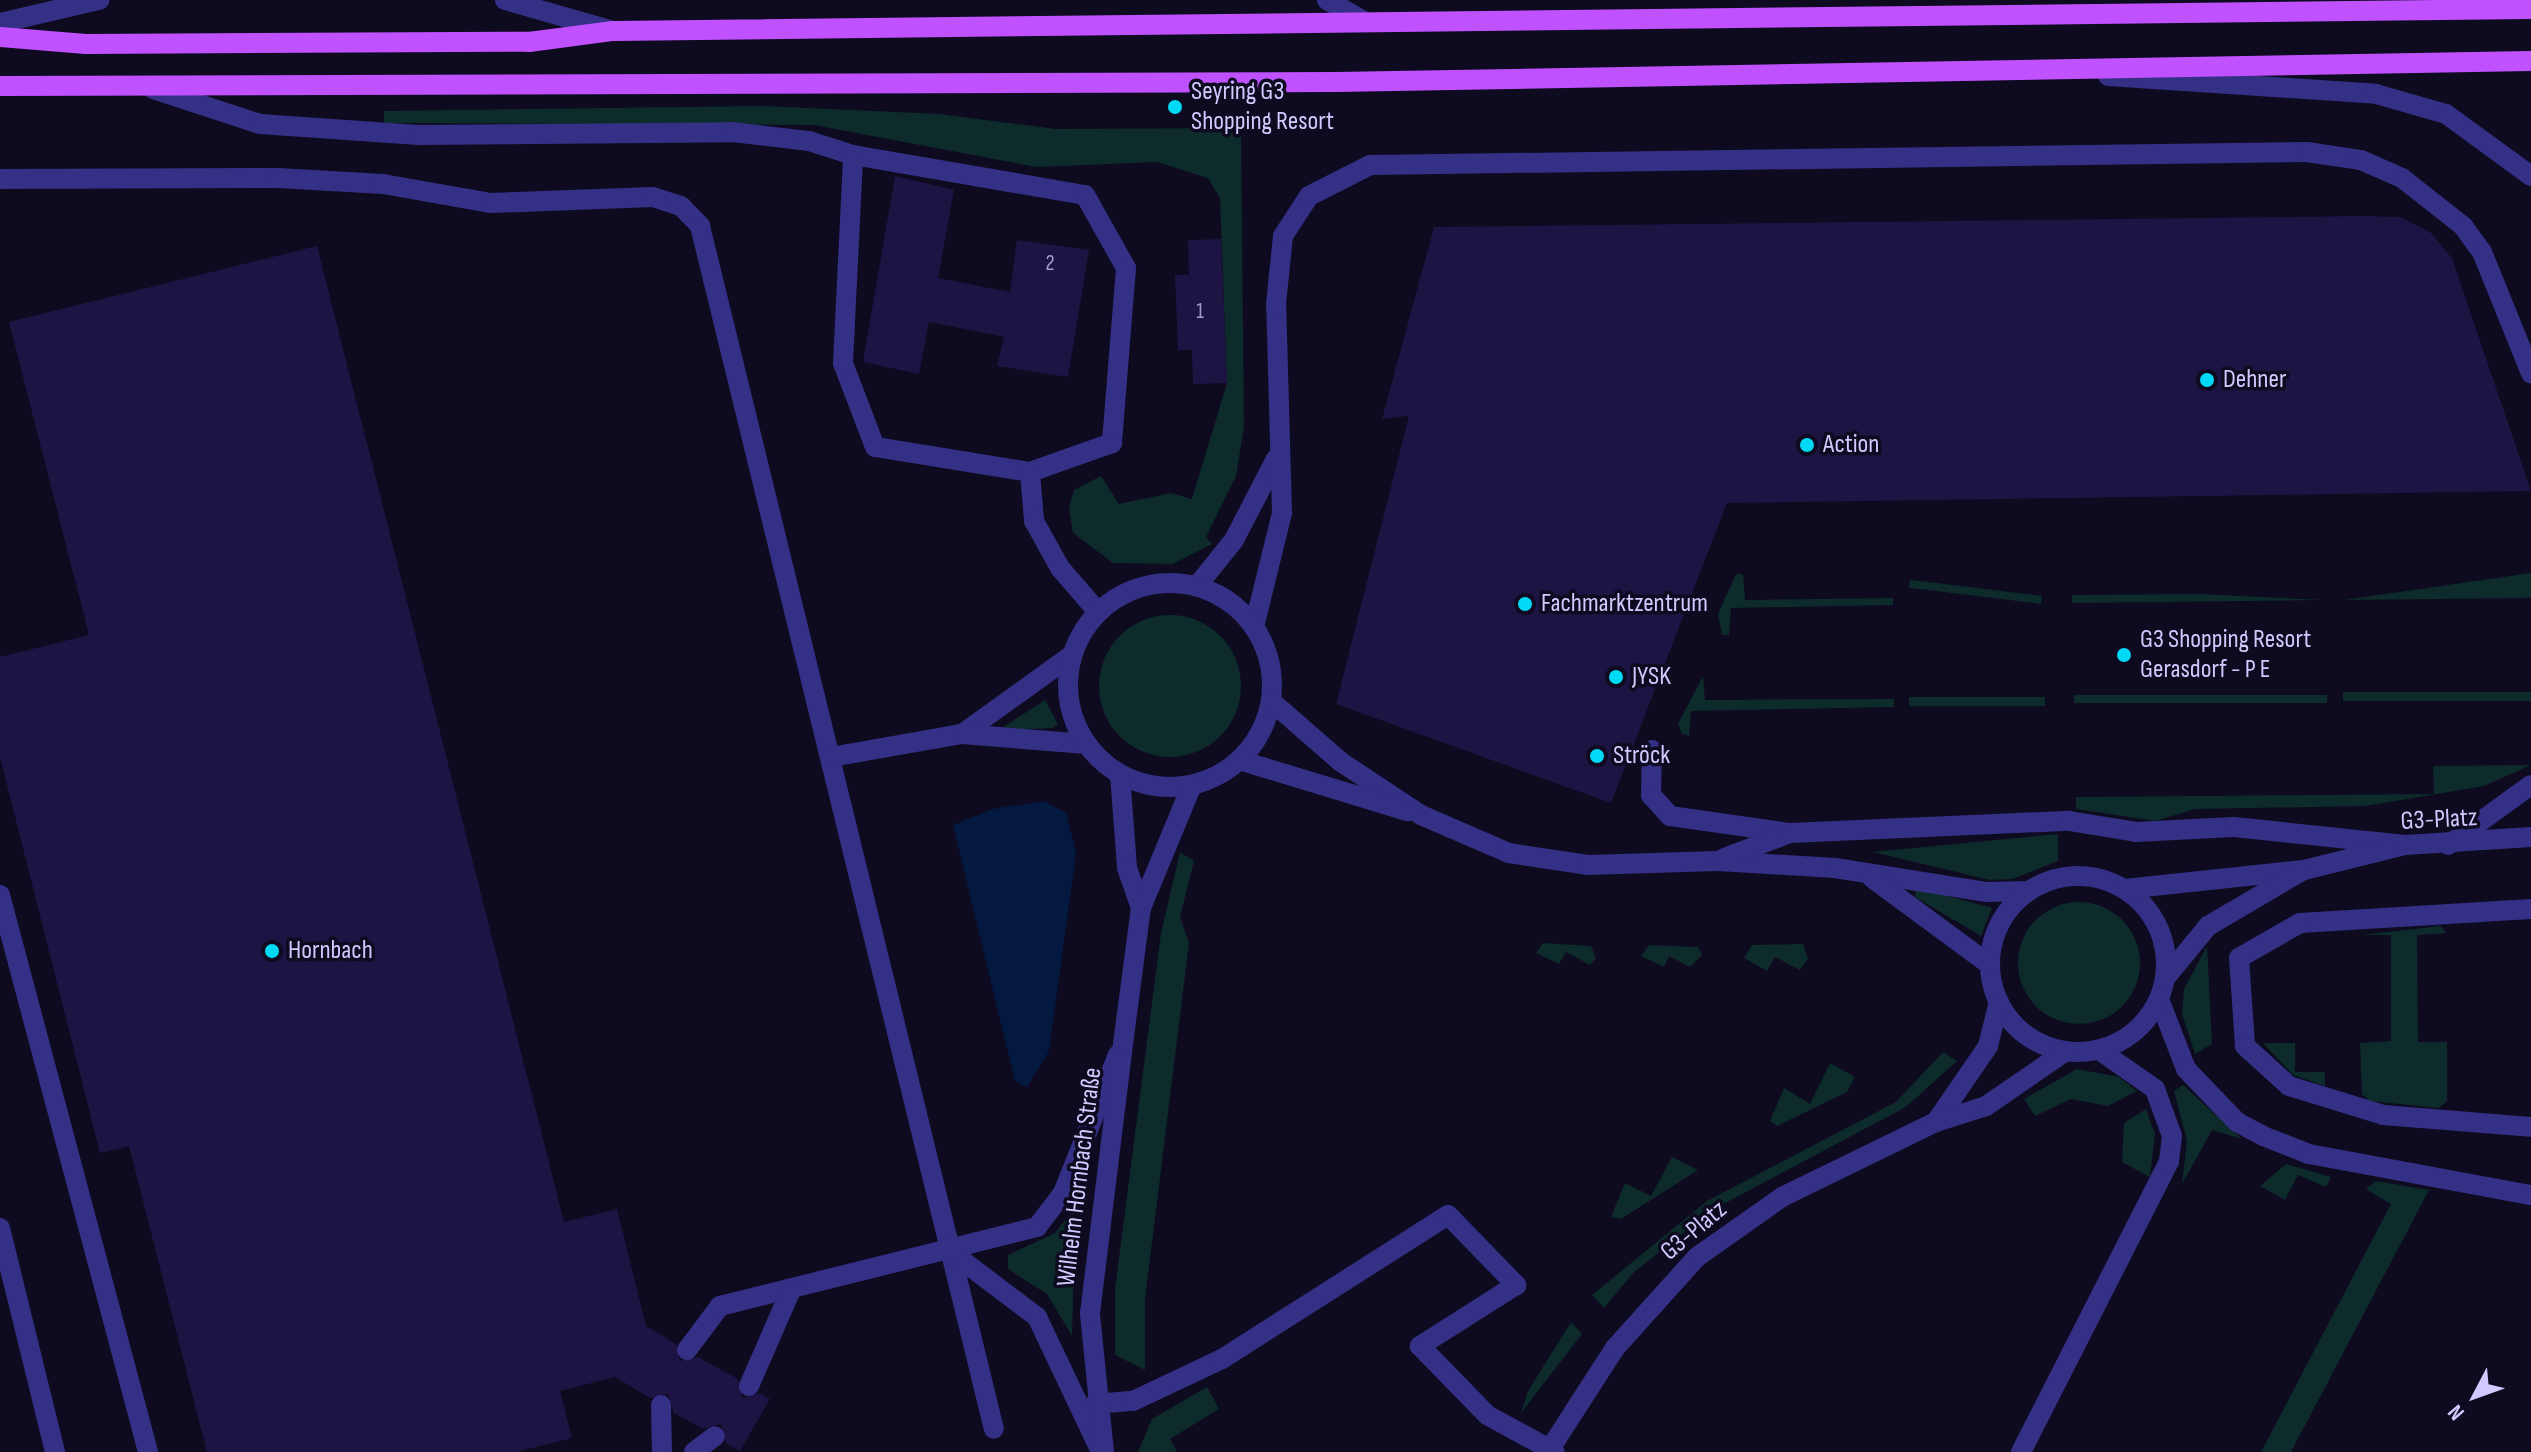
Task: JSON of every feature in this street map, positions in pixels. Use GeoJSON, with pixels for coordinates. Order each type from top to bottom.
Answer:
{"type":"FeatureCollection","features":[{"type":"Feature","properties":{"kind":"main road"},"geometry":{"type":"LineString","coordinates":[[0,37],[86,44],[529,42],[613,31],[1362,20],[2531,9]]}},
{"type":"Feature","properties":{"kind":"main road"},"geometry":{"type":"LineString","coordinates":[[0,86],[153,89],[1336,82],[2531,61]]}},
{"type":"Feature","properties":{"kind":"street"},"geometry":{"type":"LineString","coordinates":[[0,23],[99,0]]}},
{"type":"Feature","properties":{"kind":"street"},"geometry":{"type":"LineString","coordinates":[[505,0],[613,31]]}},
{"type":"Feature","properties":{"kind":"street"},"geometry":{"type":"LineString","coordinates":[[1327,0],[1362,20]]}},
{"type":"Feature","properties":{"kind":"street"},"geometry":{"type":"LineString","coordinates":[[2004,69],[2376,94],[2446,114],[2531,176]]}},
{"type":"Feature","properties":{"kind":"street"},"geometry":{"type":"LineString","coordinates":[[153,89],[260,124],[419,135],[732,132],[809,141],[853,155],[1085,195],[1126,268],[1112,443],[1030,472],[875,447],[843,363],[853,155]]}},
{"type":"Feature","properties":{"kind":"street"},"geometry":{"type":"LineString","coordinates":[[1254,627],[1282,513],[1276,459],[1276,264],[1283,236],[1294,214],[1327,183],[1370,165],[2307,152],[2361,160],[2402,178],[2463,226],[2482,252],[2531,373]]}},
{"type":"Feature","properties":{"kind":"street"},"geometry":{"type":"LineString","coordinates":[[0,179],[278,178],[383,184],[491,203],[653,197],[681,206],[700,226],[994,1429]]}},
{"type":"Feature","properties":{"kind":"street"},"geometry":{"type":"LineString","coordinates":[[1197,586],[1234,540],[1276,459]]}},
{"type":"Feature","properties":{"kind":"street"},"geometry":{"type":"LineString","coordinates":[[1030,472],[1034,521],[1060,568],[1098,612]]}},
{"type":"Feature","properties":{"kind":"street"},"geometry":{"type":"LineString","coordinates":[[962,734],[1072,655],[1098,612],[1148,585],[1197,586],[1229,601],[1254,627],[1271,667],[1271,701],[1239,760],[1192,785],[1158,786],[1120,774],[1087,744],[1071,710],[1072,655]]}},
{"type":"Feature","properties":{"kind":"street"},"geometry":{"type":"LineString","coordinates":[[1271,701],[1341,762],[1421,815]]}},
{"type":"Feature","properties":{"kind":"street"},"geometry":{"type":"LineString","coordinates":[[831,757],[962,734],[1087,744]]}},
{"type":"Feature","properties":{"kind":"street"},"geometry":{"type":"LineString","coordinates":[[1652,750],[1651,795],[1670,816],[1790,833],[2069,821],[2136,832],[2234,827],[2405,845]]}},
{"type":"Feature","properties":{"kind":"street"},"geometry":{"type":"LineString","coordinates":[[1239,760],[1421,815],[1509,853],[1572,863],[1718,861],[1835,868],[1872,878],[1990,965]]}},
{"type":"Feature","properties":{"kind":"street","name":"Wilhelm Hornbach Straße"},"geometry":{"type":"LineString","coordinates":[[1120,774],[1127,868],[1141,908]]}},
{"type":"Feature","properties":{"kind":"street","name":"Wilhelm Hornbach Straße"},"geometry":{"type":"LineString","coordinates":[[1102,1452],[1095,1404],[1090,1313],[1141,908],[1192,785]]}},
{"type":"Feature","properties":{"kind":"street"},"geometry":{"type":"LineString","coordinates":[[2448,845],[2531,785]]}},
{"type":"Feature","properties":{"kind":"street"},"geometry":{"type":"LineString","coordinates":[[1718,861],[1790,833]]}},
{"type":"Feature","properties":{"kind":"street","name":"G3-Platz"},"geometry":{"type":"LineString","coordinates":[[1872,878],[1911,875],[1987,892],[2028,891],[2077,876],[2125,889],[2304,870],[2405,845],[2448,845],[2531,837]]}},
{"type":"Feature","properties":{"kind":"street","name":"G3-Platz"},"geometry":{"type":"LineString","coordinates":[[2028,891],[1998,926],[1990,965],[1999,1002],[2028,1036],[2066,1051],[2099,1050],[2132,1034],[2208,926],[2304,870]]}},
{"type":"Feature","properties":{"kind":"street"},"geometry":{"type":"LineString","coordinates":[[2125,889],[2154,919],[2162,990],[2186,1069],[2237,1122],[2309,1154],[2531,1195]]}},
{"type":"Feature","properties":{"kind":"street"},"geometry":{"type":"LineString","coordinates":[[0,895],[148,1452]]}},
{"type":"Feature","properties":{"kind":"street"},"geometry":{"type":"LineString","coordinates":[[2531,909],[2341,917],[2278,932],[2239,958],[2240,1028],[2260,1065],[2289,1086],[2383,1115],[2531,1127]]}},
{"type":"Feature","properties":{"kind":"street","name":"G3-Platz"},"geometry":{"type":"LineString","coordinates":[[1936,1122],[1988,1046],[1999,1002]]}},
{"type":"Feature","properties":{"kind":"street"},"geometry":{"type":"LineString","coordinates":[[687,1350],[720,1306],[951,1252],[1037,1227],[1063,1193],[1123,1044]]}},
{"type":"Feature","properties":{"kind":"street"},"geometry":{"type":"LineString","coordinates":[[2021,1452],[2169,1161],[2172,1136],[2155,1089],[2099,1050]]}},
{"type":"Feature","properties":{"kind":"street","name":"G3-Platz"},"geometry":{"type":"LineString","coordinates":[[1551,1451],[1615,1348],[1697,1257],[1782,1197],[1936,1122],[1986,1106],[2066,1051]]}},
{"type":"Feature","properties":{"kind":"street"},"geometry":{"type":"LineString","coordinates":[[1095,1404],[1133,1401],[1222,1359],[1448,1215],[1516,1285],[1420,1346],[1487,1415],[1551,1451]]}},
{"type":"Feature","properties":{"kind":"street"},"geometry":{"type":"LineString","coordinates":[[0,1228],[55,1452]]}},
{"type":"Feature","properties":{"kind":"street"},"geometry":{"type":"LineString","coordinates":[[951,1252],[1037,1317],[1102,1452]]}},
{"type":"Feature","properties":{"kind":"street"},"geometry":{"type":"LineString","coordinates":[[749,1386],[791,1290]]}},
{"type":"Feature","properties":{"kind":"street"},"geometry":{"type":"LineString","coordinates":[[661,1405],[662,1452]]}},
{"type":"Feature","properties":{"kind":"street"},"geometry":{"type":"LineString","coordinates":[[694,1452],[715,1436]]}},
{"type":"Feature","properties":{"kind":"green space"},"geometry":{"type":"Polygon","coordinates":[[[764,106],[939,114],[1056,129],[1241,128],[1244,427],[1236,476],[1206,537],[1212,544],[1173,564],[1113,563],[1073,533],[1069,508],[1074,490],[1101,476],[1119,504],[1171,493],[1192,499],[1227,383],[1220,198],[1208,178],[1157,162],[1036,167],[814,125],[384,123],[384,111],[764,106]]]}},
{"type":"Feature","properties":{"kind":"green space"},"geometry":{"type":"Polygon","coordinates":[[[2531,573],[2531,598],[2344,600],[2531,573]]]}},
{"type":"Feature","properties":{"kind":"green space"},"geometry":{"type":"Polygon","coordinates":[[[1736,574],[1743,574],[1745,600],[1893,598],[1893,605],[1731,608],[1729,635],[1722,635],[1718,614],[1736,574]]]}},
{"type":"Feature","properties":{"kind":"green space"},"geometry":{"type":"Polygon","coordinates":[[[1910,580],[2042,596],[2041,604],[1909,588],[1910,580]]]}},
{"type":"Feature","properties":{"kind":"green space"},"geometry":{"type":"Polygon","coordinates":[[[2199,594],[2325,600],[2072,603],[2072,595],[2199,594]]]}},
{"type":"Feature","properties":{"kind":"green space"},"geometry":{"type":"Polygon","coordinates":[[[1170,615],[1197,620],[1221,635],[1236,659],[1241,686],[1236,713],[1221,737],[1197,752],[1170,757],[1143,752],[1119,737],[1104,713],[1099,686],[1104,659],[1119,635],[1143,620],[1170,615]]]}},
{"type":"Feature","properties":{"kind":"green space"},"geometry":{"type":"Polygon","coordinates":[[[1703,676],[1705,700],[1894,699],[1894,707],[1691,711],[1689,736],[1682,734],[1678,724],[1703,676]]]}},
{"type":"Feature","properties":{"kind":"green space"},"geometry":{"type":"Polygon","coordinates":[[[2343,692],[2531,692],[2531,701],[2343,701],[2343,692]]]}},
{"type":"Feature","properties":{"kind":"green space"},"geometry":{"type":"Polygon","coordinates":[[[2074,695],[2327,695],[2327,703],[2074,703],[2074,695]]]}},
{"type":"Feature","properties":{"kind":"green space"},"geometry":{"type":"Polygon","coordinates":[[[1909,697],[2045,697],[2045,706],[1909,706],[1909,697]]]}},
{"type":"Feature","properties":{"kind":"green space"},"geometry":{"type":"Polygon","coordinates":[[[1045,700],[1058,724],[1052,728],[997,731],[1045,700]]]}},
{"type":"Feature","properties":{"kind":"green space"},"geometry":{"type":"Polygon","coordinates":[[[2531,765],[2484,786],[2366,806],[2195,809],[2156,821],[2076,809],[2076,797],[2434,794],[2433,766],[2531,765]]]}},
{"type":"Feature","properties":{"kind":"green space"},"geometry":{"type":"Polygon","coordinates":[[[2058,834],[2058,861],[2012,879],[1990,880],[1873,852],[2058,834]]]}},
{"type":"Feature","properties":{"kind":"green space"},"geometry":{"type":"Polygon","coordinates":[[[1180,852],[1194,861],[1180,917],[1189,943],[1145,1299],[1145,1370],[1115,1355],[1115,1289],[1161,933],[1180,852]]]}},
{"type":"Feature","properties":{"kind":"green space"},"geometry":{"type":"Polygon","coordinates":[[[1916,887],[1992,908],[1981,936],[1915,897],[1916,887]]]}},
{"type":"Feature","properties":{"kind":"green space"},"geometry":{"type":"Polygon","coordinates":[[[2079,902],[2102,907],[2122,920],[2135,940],[2140,963],[2135,986],[2122,1006],[2102,1019],[2079,1024],[2056,1019],[2036,1006],[2023,986],[2018,963],[2023,940],[2036,920],[2056,907],[2079,902]]]}},
{"type":"Feature","properties":{"kind":"green space"},"geometry":{"type":"Polygon","coordinates":[[[2441,926],[2446,933],[2417,935],[2418,1042],[2447,1042],[2447,1101],[2438,1108],[2370,1101],[2362,1094],[2360,1043],[2391,1041],[2391,935],[2361,935],[2441,926]]]}},
{"type":"Feature","properties":{"kind":"green space"},"geometry":{"type":"Polygon","coordinates":[[[1543,943],[1591,946],[1596,958],[1590,965],[1566,952],[1559,964],[1536,953],[1543,943]]]}},
{"type":"Feature","properties":{"kind":"green space"},"geometry":{"type":"Polygon","coordinates":[[[1803,944],[1808,959],[1800,970],[1775,957],[1767,971],[1744,958],[1752,945],[1803,944]]]}},
{"type":"Feature","properties":{"kind":"green space"},"geometry":{"type":"Polygon","coordinates":[[[1649,945],[1698,947],[1702,955],[1690,967],[1669,956],[1664,967],[1641,956],[1649,945]]]}},
{"type":"Feature","properties":{"kind":"green space"},"geometry":{"type":"Polygon","coordinates":[[[2207,946],[2212,1044],[2195,1054],[2182,1014],[2184,989],[2207,946]]]}},
{"type":"Feature","properties":{"kind":"green space"},"geometry":{"type":"Polygon","coordinates":[[[2263,1043],[2295,1043],[2295,1072],[2325,1072],[2325,1086],[2293,1075],[2263,1043]]]}},
{"type":"Feature","properties":{"kind":"green space"},"geometry":{"type":"Polygon","coordinates":[[[1943,1052],[1957,1061],[1906,1107],[1712,1210],[1633,1273],[1604,1308],[1592,1295],[1707,1201],[1896,1102],[1943,1052]]]}},
{"type":"Feature","properties":{"kind":"green space"},"geometry":{"type":"Polygon","coordinates":[[[1830,1063],[1855,1077],[1847,1092],[1777,1126],[1770,1121],[1784,1088],[1810,1104],[1830,1063]]]}},
{"type":"Feature","properties":{"kind":"green space"},"geometry":{"type":"Polygon","coordinates":[[[2077,1069],[2119,1077],[2137,1091],[2108,1106],[2071,1099],[2035,1116],[2024,1099],[2077,1069]]]}},
{"type":"Feature","properties":{"kind":"green space"},"geometry":{"type":"Polygon","coordinates":[[[2183,1085],[2242,1139],[2212,1130],[2182,1184],[2187,1141],[2174,1091],[2183,1085]]]}},
{"type":"Feature","properties":{"kind":"green space"},"geometry":{"type":"Polygon","coordinates":[[[2146,1109],[2155,1134],[2150,1177],[2122,1162],[2124,1123],[2146,1109]]]}},
{"type":"Feature","properties":{"kind":"green space"},"geometry":{"type":"Polygon","coordinates":[[[1672,1157],[1698,1170],[1621,1219],[1611,1217],[1625,1183],[1651,1196],[1672,1157]]]}},
{"type":"Feature","properties":{"kind":"green space"},"geometry":{"type":"Polygon","coordinates":[[[2286,1164],[2331,1177],[2326,1187],[2298,1175],[2285,1200],[2260,1186],[2286,1164]]]}},
{"type":"Feature","properties":{"kind":"green space"},"geometry":{"type":"Polygon","coordinates":[[[2376,1181],[2429,1190],[2291,1452],[2261,1452],[2391,1204],[2366,1189],[2376,1181]]]}},
{"type":"Feature","properties":{"kind":"green space"},"geometry":{"type":"Polygon","coordinates":[[[1081,1200],[1074,1258],[1072,1336],[1047,1294],[1008,1269],[1008,1255],[1055,1233],[1081,1200]]]}},
{"type":"Feature","properties":{"kind":"green space"},"geometry":{"type":"Polygon","coordinates":[[[1571,1322],[1582,1334],[1521,1413],[1528,1391],[1571,1322]]]}},
{"type":"Feature","properties":{"kind":"green space"},"geometry":{"type":"Polygon","coordinates":[[[1207,1387],[1219,1409],[1170,1439],[1177,1452],[1138,1452],[1152,1419],[1207,1387]]]}},
{"type":"Feature","properties":{"kind":"water"},"geometry":{"type":"Polygon","coordinates":[[[1044,801],[1066,813],[1076,853],[1049,1051],[1027,1087],[1015,1081],[953,825],[993,809],[1044,801]]]}},
{"type":"Feature","properties":{"kind":"building"},"geometry":{"type":"Polygon","coordinates":[[[895,176],[954,190],[938,278],[1010,292],[1017,240],[1089,250],[1068,377],[997,366],[1004,337],[929,322],[919,374],[863,362],[895,176]]]}},
{"type":"Feature","properties":{"kind":"building","name":"Fachmarktzentrum"},"geometry":{"type":"Polygon","coordinates":[[[2400,217],[2430,232],[2452,258],[2531,491],[1727,503],[1611,803],[1336,704],[1409,416],[1382,419],[1434,227],[2400,217]]]}},
{"type":"Feature","properties":{"kind":"building"},"geometry":{"type":"Polygon","coordinates":[[[1221,239],[1227,383],[1193,384],[1192,350],[1178,350],[1175,275],[1189,275],[1188,240],[1221,239]]]}},
{"type":"Feature","properties":{"kind":"building","name":"Hornbach"},"geometry":{"type":"Polygon","coordinates":[[[317,246],[564,1222],[617,1209],[646,1326],[676,1344],[680,1361],[698,1357],[738,1379],[743,1398],[760,1393],[770,1399],[740,1451],[726,1443],[721,1424],[703,1429],[674,1413],[668,1394],[650,1398],[615,1377],[560,1391],[572,1438],[516,1452],[207,1452],[129,1146],[100,1153],[0,757],[0,657],[89,635],[9,322],[317,246]]]}},
{"type":"Feature","properties":{"kind":"place","name":"Seyring G3 Shopping Resort"},"geometry":{"type":"Point","coordinates":[1175,107]}},
{"type":"Feature","properties":{"kind":"place","name":"Dehner"},"geometry":{"type":"Point","coordinates":[2207,380]}},
{"type":"Feature","properties":{"kind":"place","name":"Action"},"geometry":{"type":"Point","coordinates":[1807,445]}},
{"type":"Feature","properties":{"kind":"place","name":"Fachmarktzentrum"},"geometry":{"type":"Point","coordinates":[1525,604]}},
{"type":"Feature","properties":{"kind":"place","name":"G3 Shopping Resort Gerasdorf - P E"},"geometry":{"type":"Point","coordinates":[2124,655]}},
{"type":"Feature","properties":{"kind":"place","name":"JYSK"},"geometry":{"type":"Point","coordinates":[1616,677]}},
{"type":"Feature","properties":{"kind":"place","name":"Ströck"},"geometry":{"type":"Point","coordinates":[1597,756]}},
{"type":"Feature","properties":{"kind":"place","name":"Hornbach"},"geometry":{"type":"Point","coordinates":[272,951]}}]}
